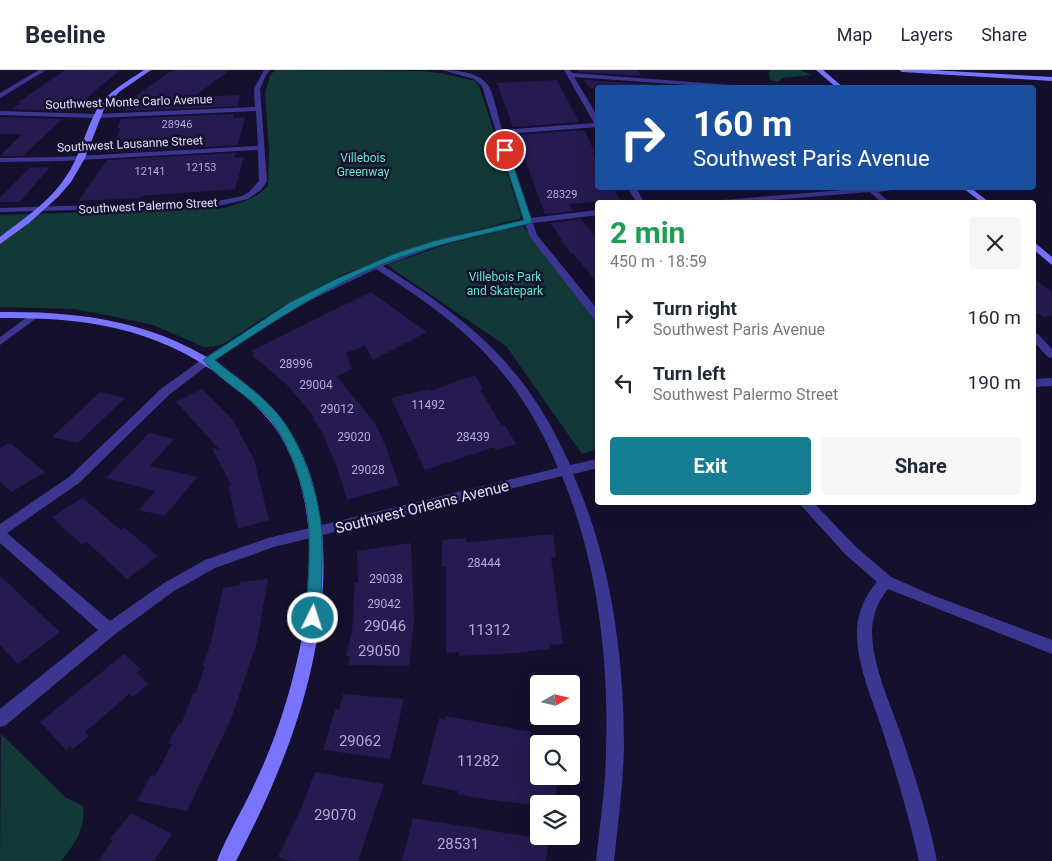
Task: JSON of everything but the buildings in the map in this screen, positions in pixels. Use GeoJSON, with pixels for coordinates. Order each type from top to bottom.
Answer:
{"type":"FeatureCollection","features":[{"type":"Feature","properties":{"kind":"street"},"geometry":{"type":"LineString","coordinates":[[0,96],[43,70]]}},
{"type":"Feature","properties":{"kind":"street"},"geometry":{"type":"LineString","coordinates":[[0,241],[40,210],[68,180],[81,158],[97,116],[108,99],[134,78],[148,70]]}},
{"type":"Feature","properties":{"kind":"street","name":"Southwest Palermo Street"},"geometry":{"type":"LineString","coordinates":[[0,210],[201,205],[240,199],[261,187],[263,181],[257,89],[263,74],[268,70]]}},
{"type":"Feature","properties":{"kind":"street"},"geometry":{"type":"LineString","coordinates":[[445,70],[476,78],[485,85],[528,221],[538,242],[595,312]]}},
{"type":"Feature","properties":{"kind":"street"},"geometry":{"type":"LineString","coordinates":[[819,70],[837,85]]}},
{"type":"Feature","properties":{"kind":"street"},"geometry":{"type":"LineString","coordinates":[[902,70],[1052,79]]}},
{"type":"Feature","properties":{"kind":"street"},"geometry":{"type":"LineString","coordinates":[[568,72],[665,84],[690,85]]}},
{"type":"Feature","properties":{"kind":"street"},"geometry":{"type":"LineString","coordinates":[[568,72],[595,120]]}},
{"type":"Feature","properties":{"kind":"street","name":"Southwest Monte Carlo Avenue"},"geometry":{"type":"LineString","coordinates":[[0,113],[97,116],[258,109]]}},
{"type":"Feature","properties":{"kind":"street"},"geometry":{"type":"LineString","coordinates":[[500,132],[595,125]]}},
{"type":"Feature","properties":{"kind":"street","name":"Southwest Lausanne Street"},"geometry":{"type":"LineString","coordinates":[[0,160],[81,158],[262,148]]}},
{"type":"Feature","properties":{"kind":"street"},"geometry":{"type":"LineString","coordinates":[[746,200],[860,190]]}},
{"type":"Feature","properties":{"kind":"street"},"geometry":{"type":"LineString","coordinates":[[872,190],[883,200]]}},
{"type":"Feature","properties":{"kind":"street"},"geometry":{"type":"LineString","coordinates":[[969,190],[982,200]]}},
{"type":"Feature","properties":{"kind":"street"},"geometry":{"type":"LineString","coordinates":[[0,531],[74,480],[166,391],[208,360],[292,305],[376,265],[437,243],[528,221],[595,212]]}},
{"type":"Feature","properties":{"kind":"street"},"geometry":{"type":"LineString","coordinates":[[1036,247],[1052,262]]}},
{"type":"Feature","properties":{"kind":"street"},"geometry":{"type":"LineString","coordinates":[[376,265],[449,313],[500,360],[529,399],[552,436],[568,470],[590,540],[604,609],[611,657],[615,749],[605,861]]}},
{"type":"Feature","properties":{"kind":"street"},"geometry":{"type":"LineString","coordinates":[[0,342],[34,315]]}},
{"type":"Feature","properties":{"kind":"street"},"geometry":{"type":"LineString","coordinates":[[0,316],[34,315],[91,319],[145,332],[170,341],[208,360],[260,403],[272,415],[298,458],[307,485],[316,533],[313,618],[308,655],[274,762],[249,819],[226,861]]}},
{"type":"Feature","properties":{"kind":"street"},"geometry":{"type":"LineString","coordinates":[[1036,338],[1052,355]]}},
{"type":"Feature","properties":{"kind":"street"},"geometry":{"type":"LineString","coordinates":[[1036,383],[1052,382]]}},
{"type":"Feature","properties":{"kind":"street","name":"Southwest Orleans Avenue"},"geometry":{"type":"LineString","coordinates":[[0,719],[109,630],[169,586],[210,564],[273,542],[595,464]]}},
{"type":"Feature","properties":{"kind":"street"},"geometry":{"type":"LineString","coordinates":[[807,505],[850,550],[886,580],[927,599],[1052,647]]}},
{"type":"Feature","properties":{"kind":"street"},"geometry":{"type":"LineString","coordinates":[[0,535],[109,630]]}},
{"type":"Feature","properties":{"kind":"street"},"geometry":{"type":"LineString","coordinates":[[886,580],[873,598],[866,618],[866,646],[872,678],[903,766],[928,861]]}},
{"type":"Feature","properties":{"kind":"green space","name":"Villebois Greenway"},"geometry":{"type":"Polygon","coordinates":[[[275,70],[421,71],[475,81],[479,86],[521,216],[520,219],[430,242],[344,274],[281,307],[218,346],[204,347],[153,325],[74,309],[0,307],[0,215],[224,208],[248,200],[268,186],[269,149],[265,93],[270,76],[275,70]]]}},
{"type":"Feature","properties":{"kind":"green space"},"geometry":{"type":"Polygon","coordinates":[[[769,70],[800,70],[812,75],[782,78],[778,82],[770,80],[769,70]]]}},
{"type":"Feature","properties":{"kind":"green space","name":"Villebois Park and Skatepark"},"geometry":{"type":"Polygon","coordinates":[[[523,226],[567,280],[595,319],[595,450],[582,454],[506,346],[387,265],[448,244],[523,226]]]}},
{"type":"Feature","properties":{"kind":"green space"},"geometry":{"type":"Polygon","coordinates":[[[1,734],[65,797],[83,806],[81,829],[71,848],[61,861],[0,861],[1,734]]]}},
{"type":"Feature","properties":{"kind":"route"},"geometry":{"type":"LineString","coordinates":[[313,618],[316,580],[316,533],[307,485],[298,458],[272,415],[254,397],[208,360],[292,305],[339,281],[396,256],[437,243],[528,221],[505,150]]}}]}
